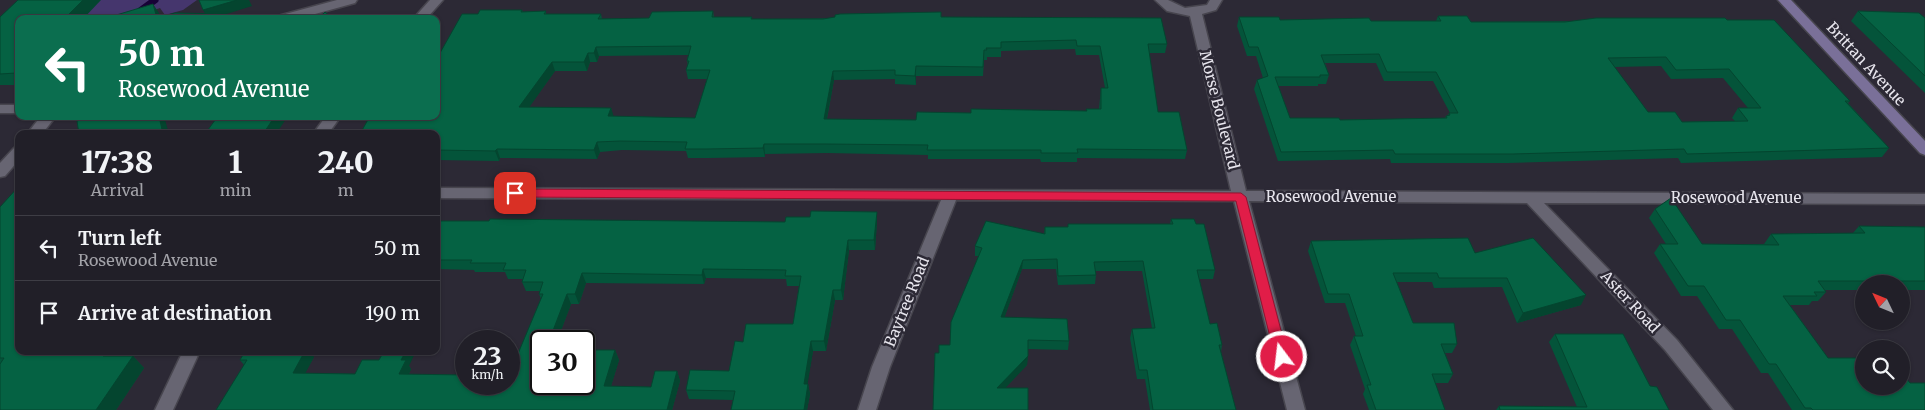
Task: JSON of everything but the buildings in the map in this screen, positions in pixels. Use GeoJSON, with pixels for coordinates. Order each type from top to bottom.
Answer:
{"type":"FeatureCollection","features":[{"type":"Feature","properties":{"kind":"main road","name":"Brittan Avenue"},"geometry":{"type":"LineString","coordinates":[[1784,0],[1925,150]]}},
{"type":"Feature","properties":{"kind":"street"},"geometry":{"type":"LineString","coordinates":[[297,15],[351,0]]}},
{"type":"Feature","properties":{"kind":"street"},"geometry":{"type":"LineString","coordinates":[[423,15],[437,0]]}},
{"type":"Feature","properties":{"kind":"street"},"geometry":{"type":"LineString","coordinates":[[1161,0],[1176,10],[1195,13],[1212,7],[1216,0]]}},
{"type":"Feature","properties":{"kind":"street","name":"Morse Boulevard"},"geometry":{"type":"LineString","coordinates":[[1195,13],[1296,410]]}},
{"type":"Feature","properties":{"kind":"street"},"geometry":{"type":"LineString","coordinates":[[0,108],[15,108]]}},
{"type":"Feature","properties":{"kind":"street"},"geometry":{"type":"LineString","coordinates":[[37,130],[46,120]]}},
{"type":"Feature","properties":{"kind":"street"},"geometry":{"type":"LineString","coordinates":[[323,130],[331,120]]}},
{"type":"Feature","properties":{"kind":"street"},"geometry":{"type":"LineString","coordinates":[[0,172],[15,155]]}},
{"type":"Feature","properties":{"kind":"street","name":"Rosewood Avenue"},"geometry":{"type":"LineString","coordinates":[[440,193],[1925,198]]}},
{"type":"Feature","properties":{"kind":"street","name":"Baytree Road"},"geometry":{"type":"LineString","coordinates":[[867,410],[881,367],[950,196]]}},
{"type":"Feature","properties":{"kind":"street","name":"Aster Road"},"geometry":{"type":"LineString","coordinates":[[1531,198],[1671,345],[1724,410]]}},
{"type":"Feature","properties":{"kind":"street"},"geometry":{"type":"LineString","coordinates":[[164,410],[190,355]]}},
{"type":"Feature","properties":{"kind":"shaded area"},"geometry":{"type":"Polygon","coordinates":[[[86,0],[197,0],[183,10],[165,15],[160,8],[144,15],[73,15],[86,0]]]}},
{"type":"Feature","properties":{"kind":"waterway"},"geometry":{"type":"LineString","coordinates":[[134,15],[155,0]]}},
{"type":"Feature","properties":{"kind":"route"},"geometry":{"type":"LineString","coordinates":[[515,193],[1241,197],[1282,357]]}}]}
